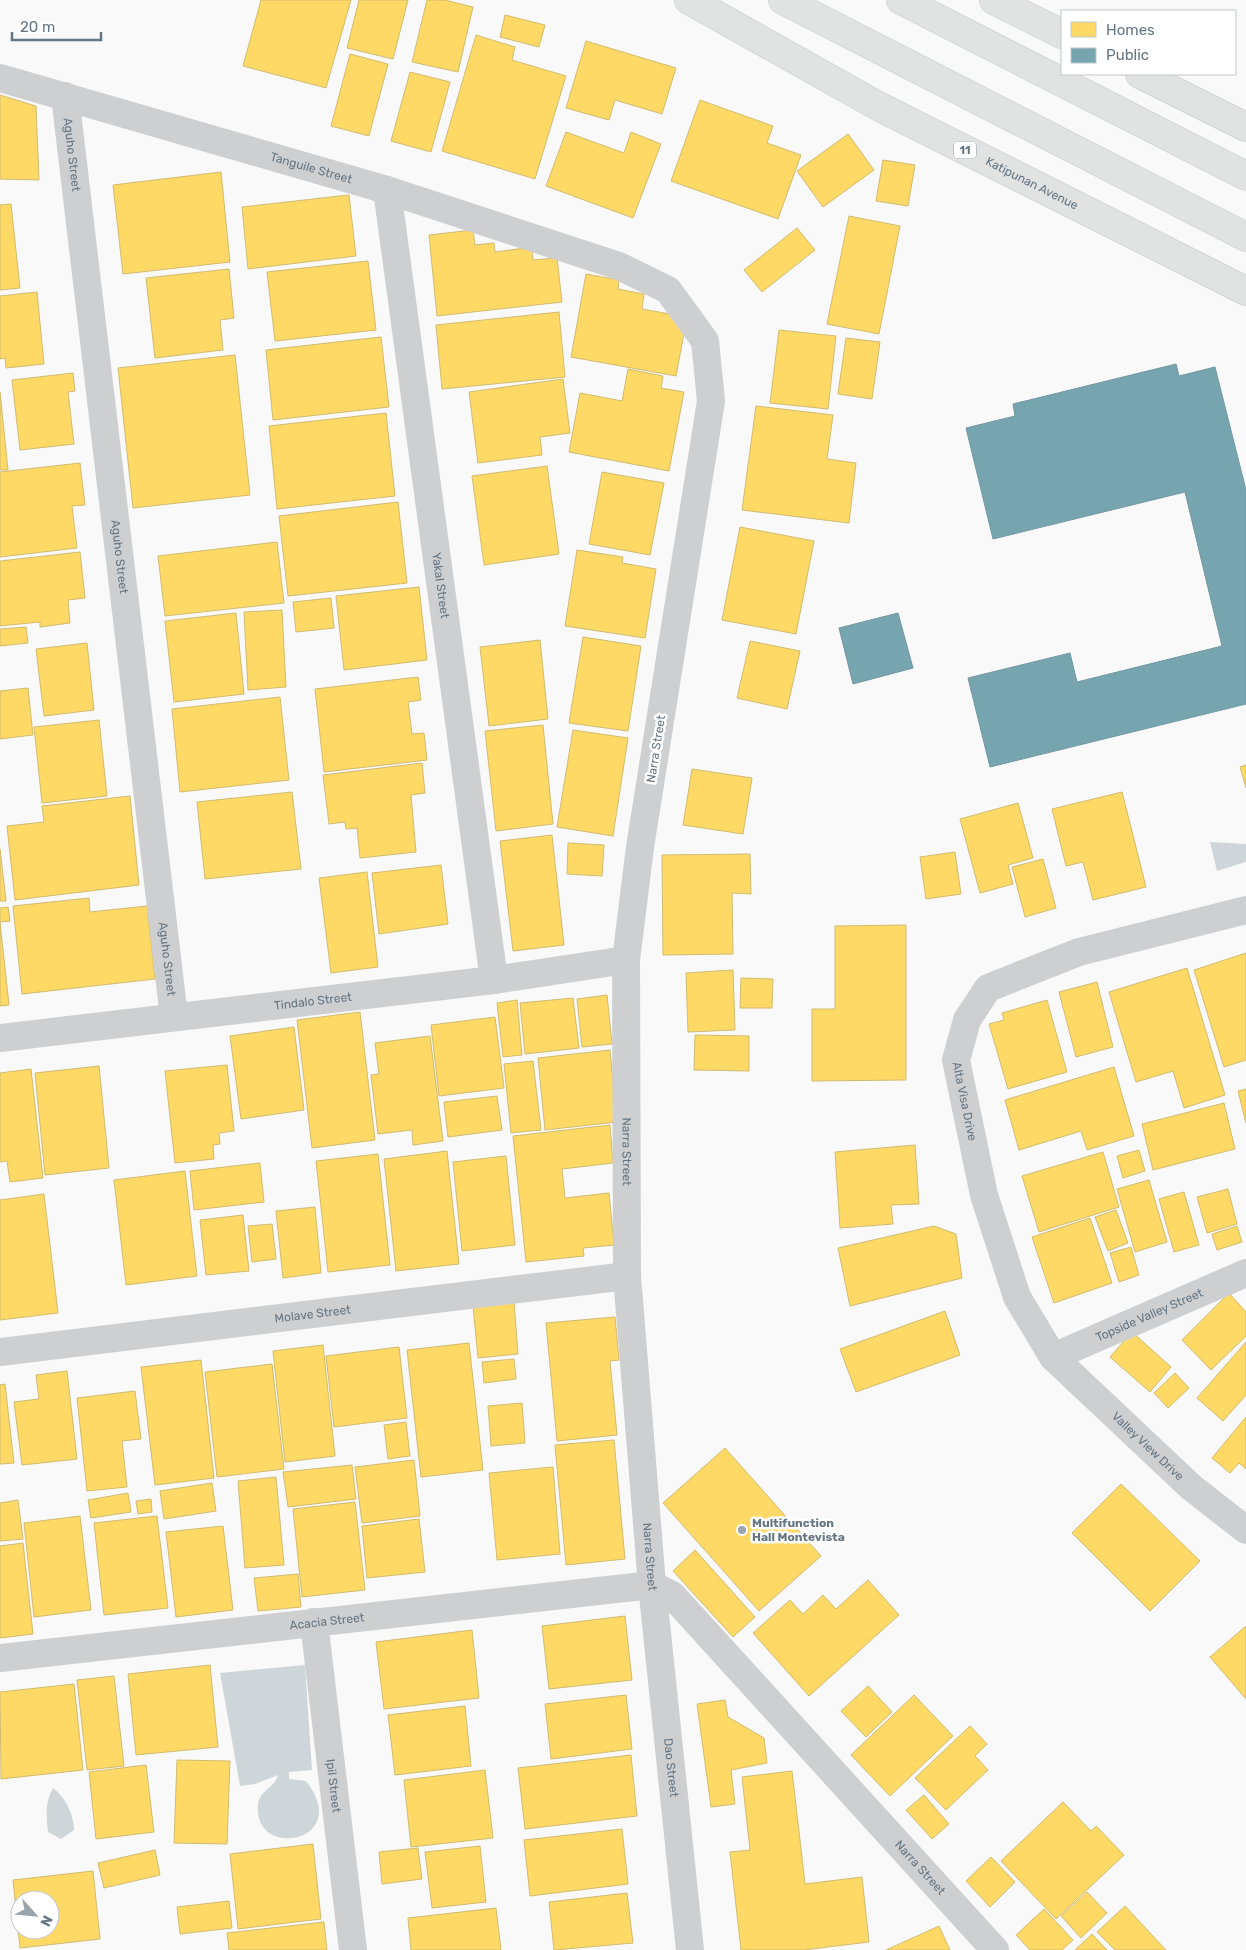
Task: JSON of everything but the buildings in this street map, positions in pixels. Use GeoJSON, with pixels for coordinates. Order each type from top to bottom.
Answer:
{"type":"FeatureCollection","features":[{"type":"Feature","properties":{"kind":"main road","name":"Katipunan Avenue"},"geometry":{"type":"LineString","coordinates":[[689,0],[880,107],[1246,291]]}},
{"type":"Feature","properties":{"kind":"main road"},"geometry":{"type":"LineString","coordinates":[[783,0],[1246,237]]}},
{"type":"Feature","properties":{"kind":"main road"},"geometry":{"type":"LineString","coordinates":[[902,0],[1246,176]]}},
{"type":"Feature","properties":{"kind":"main road"},"geometry":{"type":"LineString","coordinates":[[994,0],[1061,34]]}},
{"type":"Feature","properties":{"kind":"main road"},"geometry":{"type":"LineString","coordinates":[[1142,75],[1246,127]]}},
{"type":"Feature","properties":{"kind":"street","name":"Tanguile Street"},"geometry":{"type":"LineString","coordinates":[[0,78],[387,190],[619,266]]}},
{"type":"Feature","properties":{"kind":"street","name":"Aguho Street"},"geometry":{"type":"LineString","coordinates":[[66,96],[174,1018]]}},
{"type":"Feature","properties":{"kind":"street","name":"Yakal Street"},"geometry":{"type":"LineString","coordinates":[[387,190],[494,980]]}},
{"type":"Feature","properties":{"kind":"street","name":"Narra Street"},"geometry":{"type":"LineString","coordinates":[[619,266],[668,290],[706,341],[711,402],[640,847],[626,960],[627,1276],[652,1585],[672,1595],[995,1950]]}},
{"type":"Feature","properties":{"kind":"street","name":"Alta Visa Drive"},"geometry":{"type":"LineString","coordinates":[[1053,1357],[1017,1296],[984,1195],[956,1060],[967,1020],[988,988],[1079,952],[1246,910]]}},
{"type":"Feature","properties":{"kind":"street","name":"Tindalo Street"},"geometry":{"type":"LineString","coordinates":[[0,1038],[494,980],[626,960]]}},
{"type":"Feature","properties":{"kind":"street","name":"Topside Valley Street"},"geometry":{"type":"LineString","coordinates":[[1053,1357],[1246,1273]]}},
{"type":"Feature","properties":{"kind":"street","name":"Molave Street"},"geometry":{"type":"LineString","coordinates":[[0,1352],[627,1276]]}},
{"type":"Feature","properties":{"kind":"street","name":"Valley View Drive"},"geometry":{"type":"LineString","coordinates":[[1053,1357],[1191,1487],[1246,1530]]}},
{"type":"Feature","properties":{"kind":"street","name":"Acacia Street"},"geometry":{"type":"LineString","coordinates":[[0,1658],[652,1585]]}},
{"type":"Feature","properties":{"kind":"street","name":"Dao Street"},"geometry":{"type":"LineString","coordinates":[[652,1585],[690,1950]]}},
{"type":"Feature","properties":{"kind":"street","name":"Ipil Street"},"geometry":{"type":"LineString","coordinates":[[314,1622],[353,1950]]}},
{"type":"Feature","properties":{"kind":"shaded area"},"geometry":{"type":"Polygon","coordinates":[[[1210,842],[1246,844],[1246,862],[1217,871],[1210,842]]]}},
{"type":"Feature","properties":{"kind":"shaded area"},"geometry":{"type":"Polygon","coordinates":[[[305,1665],[312,1770],[289,1772],[289,1779],[306,1781],[318,1802],[318,1818],[311,1830],[298,1837],[284,1838],[270,1833],[261,1823],[258,1805],[261,1796],[274,1783],[278,1775],[255,1784],[240,1786],[220,1673],[305,1665]]]}},
{"type":"Feature","properties":{"kind":"shaded area"},"geometry":{"type":"Polygon","coordinates":[[[53,1788],[65,1801],[71,1812],[74,1824],[74,1830],[61,1839],[48,1832],[47,1809],[53,1788]]]}},
{"type":"Feature","properties":{"kind":"place","name":"Multifunction Hall Montevista"},"geometry":{"type":"Point","coordinates":[742,1530]}}]}
